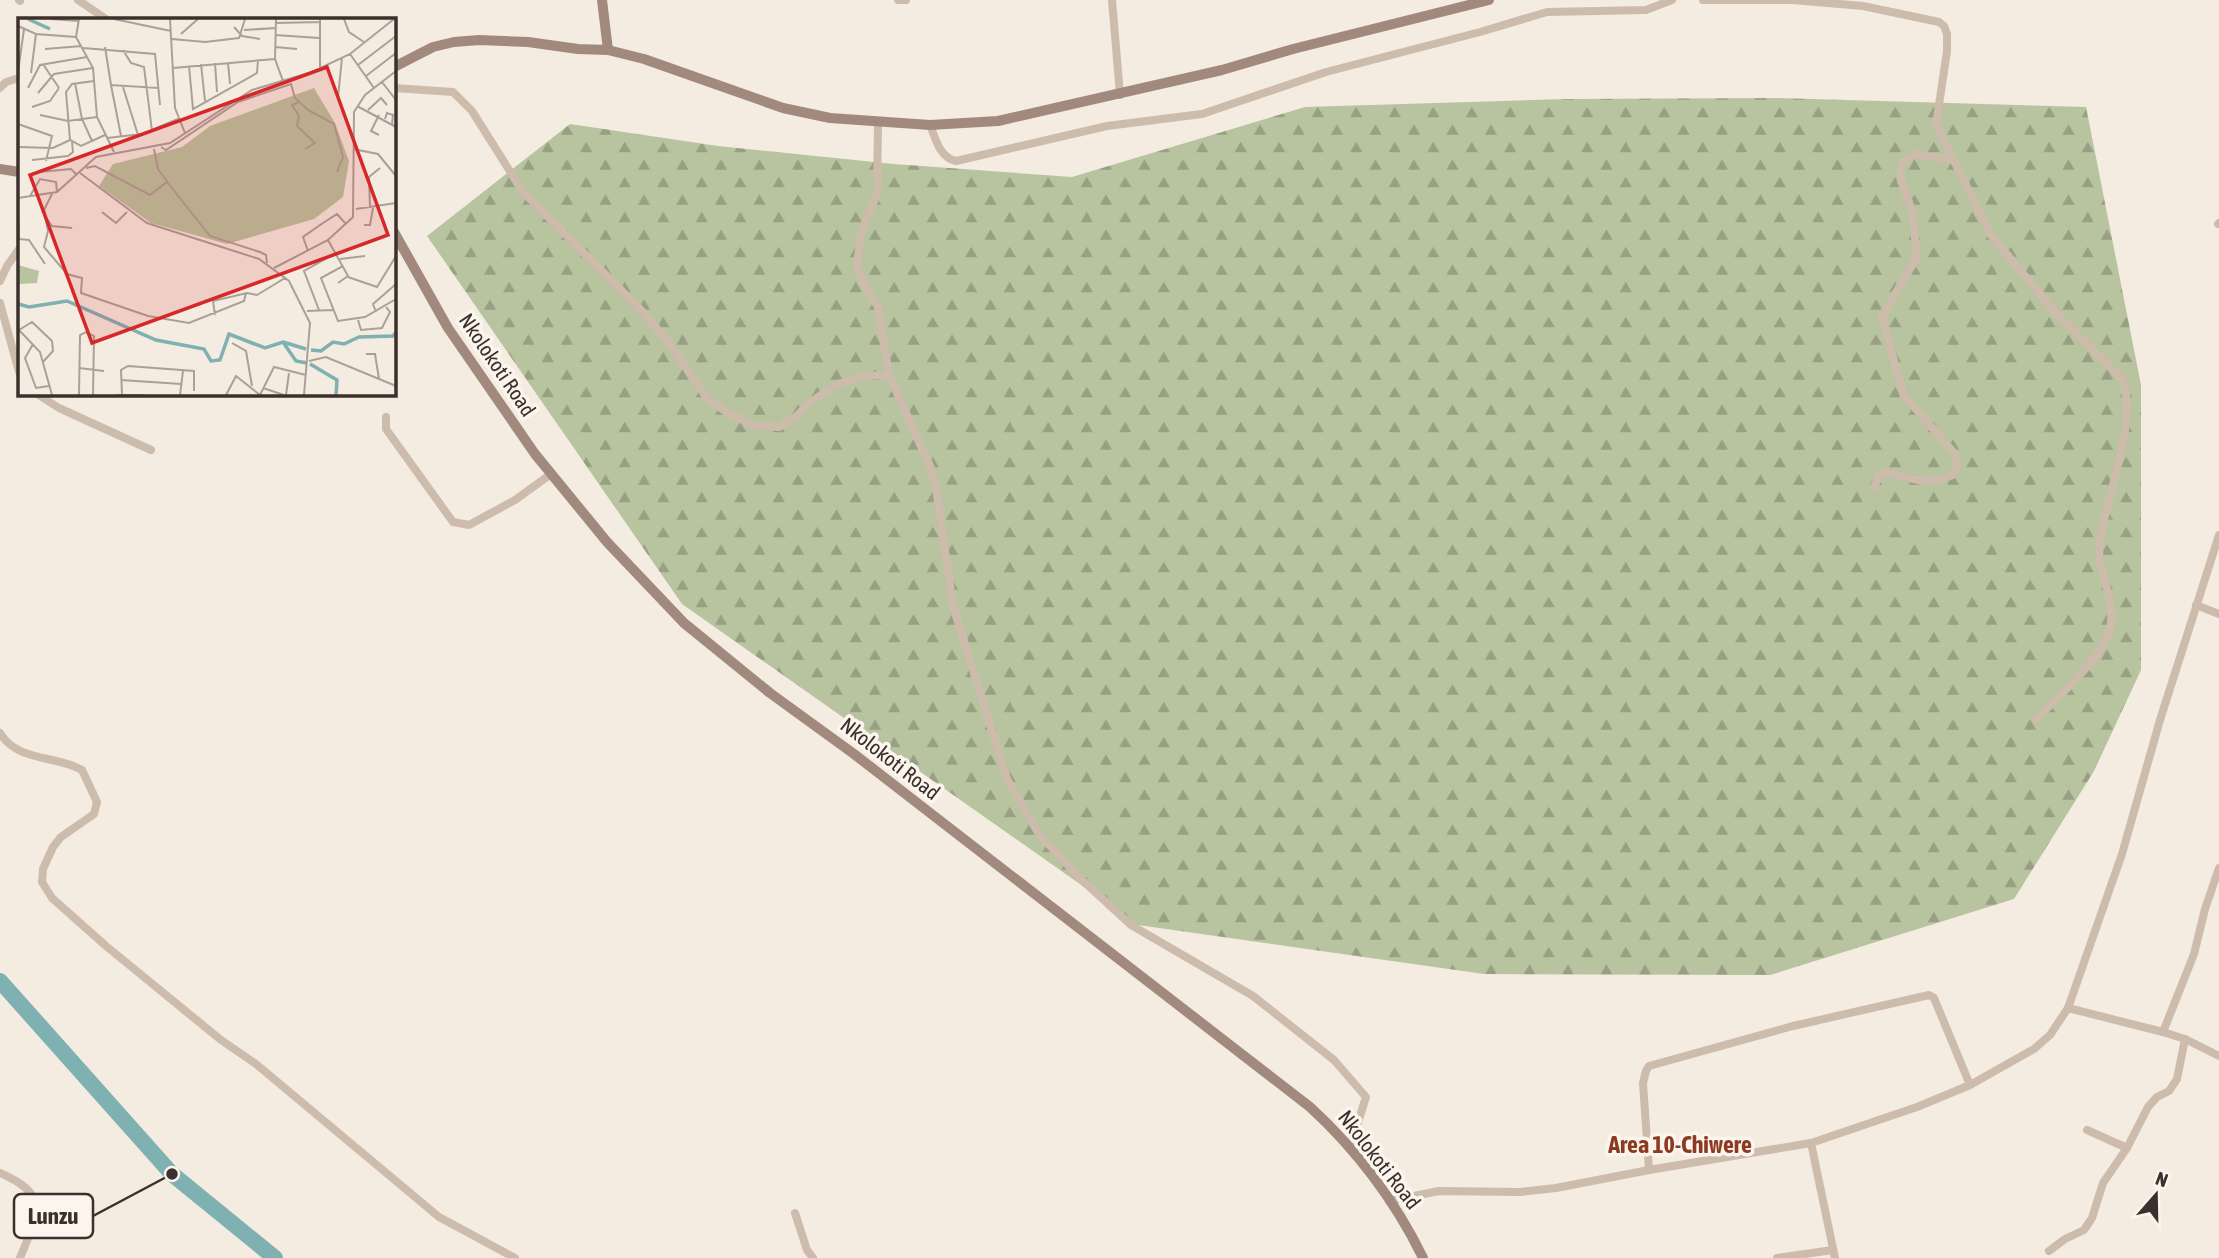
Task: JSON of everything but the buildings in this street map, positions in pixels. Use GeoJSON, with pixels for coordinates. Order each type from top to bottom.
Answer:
{"type":"FeatureCollection","features":[{"type":"Feature","properties":{"kind":"main road"},"geometry":{"type":"LineString","coordinates":[[601,0],[608,50]]}},
{"type":"Feature","properties":{"kind":"main road"},"geometry":{"type":"LineString","coordinates":[[396,66],[433,47],[479,40],[528,42],[578,50],[608,50],[644,59],[783,108],[830,118],[930,125],[998,121],[1120,94],[1489,0]]}},
{"type":"Feature","properties":{"kind":"main road"},"geometry":{"type":"LineString","coordinates":[[0,169],[18,172]]}},
{"type":"Feature","properties":{"kind":"main road","name":"Nkolokoti Road"},"geometry":{"type":"LineString","coordinates":[[396,236],[448,328],[507,415],[607,542],[657,597],[700,638],[1293,1092],[1350,1147],[1413,1237],[1423,1258]]}},
{"type":"Feature","properties":{"kind":"street"},"geometry":{"type":"LineString","coordinates":[[78,0],[105,18]]}},
{"type":"Feature","properties":{"kind":"street"},"geometry":{"type":"LineString","coordinates":[[898,0],[906,0]]}},
{"type":"Feature","properties":{"kind":"street"},"geometry":{"type":"LineString","coordinates":[[1112,0],[1120,94]]}},
{"type":"Feature","properties":{"kind":"street"},"geometry":{"type":"LineString","coordinates":[[930,125],[942,154],[956,161],[1107,127],[1202,114],[1326,72],[1547,12],[1646,10],[1672,0]]}},
{"type":"Feature","properties":{"kind":"street"},"geometry":{"type":"LineString","coordinates":[[1703,0],[1792,0],[1863,6],[1939,22],[1944,26],[1947,51],[1936,125],[1953,160],[1991,235],[2054,312],[2123,380],[2127,392],[2123,440],[2099,540],[2099,559],[2111,600],[2109,634],[2091,661],[2036,719]]}},
{"type":"Feature","properties":{"kind":"street"},"geometry":{"type":"LineString","coordinates":[[0,88],[6,82],[18,78]]}},
{"type":"Feature","properties":{"kind":"street"},"geometry":{"type":"LineString","coordinates":[[396,88],[453,92],[472,111],[523,192],[641,310],[666,339],[708,398],[741,421],[754,426],[779,427],[796,417],[809,402],[838,384],[864,376],[889,375]]}},
{"type":"Feature","properties":{"kind":"street"},"geometry":{"type":"LineString","coordinates":[[878,121],[877,194],[861,233],[857,265],[864,284],[878,307],[889,375],[930,466],[936,488],[953,606],[1007,779],[1039,834],[1080,878],[1131,925],[1254,996],[1334,1060],[1366,1097],[1350,1147]]}},
{"type":"Feature","properties":{"kind":"street"},"geometry":{"type":"LineString","coordinates":[[1874,488],[1878,477],[1886,472],[1921,481],[1938,480],[1953,475],[1957,467],[1955,454],[1903,394],[1882,316],[1917,257],[1912,210],[1901,181],[1901,163],[1914,154],[1953,160]]}},
{"type":"Feature","properties":{"kind":"street"},"geometry":{"type":"LineString","coordinates":[[0,281],[18,250]]}},
{"type":"Feature","properties":{"kind":"street"},"geometry":{"type":"LineString","coordinates":[[0,303],[18,368]]}},
{"type":"Feature","properties":{"kind":"street"},"geometry":{"type":"LineString","coordinates":[[40,396],[59,408],[151,450]]}},
{"type":"Feature","properties":{"kind":"street"},"geometry":{"type":"LineString","coordinates":[[386,417],[386,429],[453,522],[469,525],[515,499],[551,474]]}},
{"type":"Feature","properties":{"kind":"street"},"geometry":{"type":"LineString","coordinates":[[1389,1201],[1438,1191],[1506,1192],[1556,1188],[1811,1143],[1917,1107],[1970,1085],[2034,1049],[2050,1035],[2068,1008],[2122,853],[2156,732],[2219,535]]}},
{"type":"Feature","properties":{"kind":"street"},"geometry":{"type":"LineString","coordinates":[[2196,605],[2219,614]]}},
{"type":"Feature","properties":{"kind":"street"},"geometry":{"type":"LineString","coordinates":[[0,733],[21,751],[82,770],[97,802],[94,814],[61,837],[53,847],[43,869],[42,882],[52,898],[114,953],[221,1040],[256,1064],[439,1217],[515,1258]]}},
{"type":"Feature","properties":{"kind":"street"},"geometry":{"type":"LineString","coordinates":[[2163,1032],[2194,954],[2219,868]]}},
{"type":"Feature","properties":{"kind":"street"},"geometry":{"type":"LineString","coordinates":[[1649,1170],[1643,1083],[1649,1066],[1793,1026],[1929,995],[1934,998],[1970,1085]]}},
{"type":"Feature","properties":{"kind":"street"},"geometry":{"type":"LineString","coordinates":[[2068,1008],[2163,1032],[2185,1039],[2219,1056]]}},
{"type":"Feature","properties":{"kind":"street"},"geometry":{"type":"LineString","coordinates":[[2049,1251],[2084,1230],[2092,1217],[2103,1183],[2127,1148],[2148,1107],[2157,1097],[2169,1091],[2177,1079],[2185,1039]]}},
{"type":"Feature","properties":{"kind":"street"},"geometry":{"type":"LineString","coordinates":[[2087,1130],[2127,1148]]}},
{"type":"Feature","properties":{"kind":"street"},"geometry":{"type":"LineString","coordinates":[[1777,1258],[1834,1254],[1811,1143]]}},
{"type":"Feature","properties":{"kind":"street"},"geometry":{"type":"LineString","coordinates":[[0,1174],[15,1180],[29,1192],[37,1207],[19,1258]]}},
{"type":"Feature","properties":{"kind":"street"},"geometry":{"type":"LineString","coordinates":[[795,1213],[807,1250],[813,1258]]}},
{"type":"Feature","properties":{"kind":"green space"},"geometry":{"type":"Polygon","coordinates":[[[1777,98],[2086,107],[2141,385],[2141,670],[2094,771],[2014,899],[1770,975],[1484,974],[1138,925],[682,604],[427,236],[570,124],[718,146],[894,164],[1072,177],[1305,107],[1568,99],[1777,98]]]}},
{"type":"Feature","properties":{"kind":"waterway"},"geometry":{"type":"LineString","coordinates":[[0,981],[172,1174],[275,1258]]}},
{"type":"Feature","properties":{"kind":"place","name":"Lunzu"},"geometry":{"type":"Point","coordinates":[172,1174]}},
{"type":"Feature","properties":{"kind":"district","name":"Area 10-Chiwere"},"geometry":{"type":"Point","coordinates":[1680,1145]}}]}
